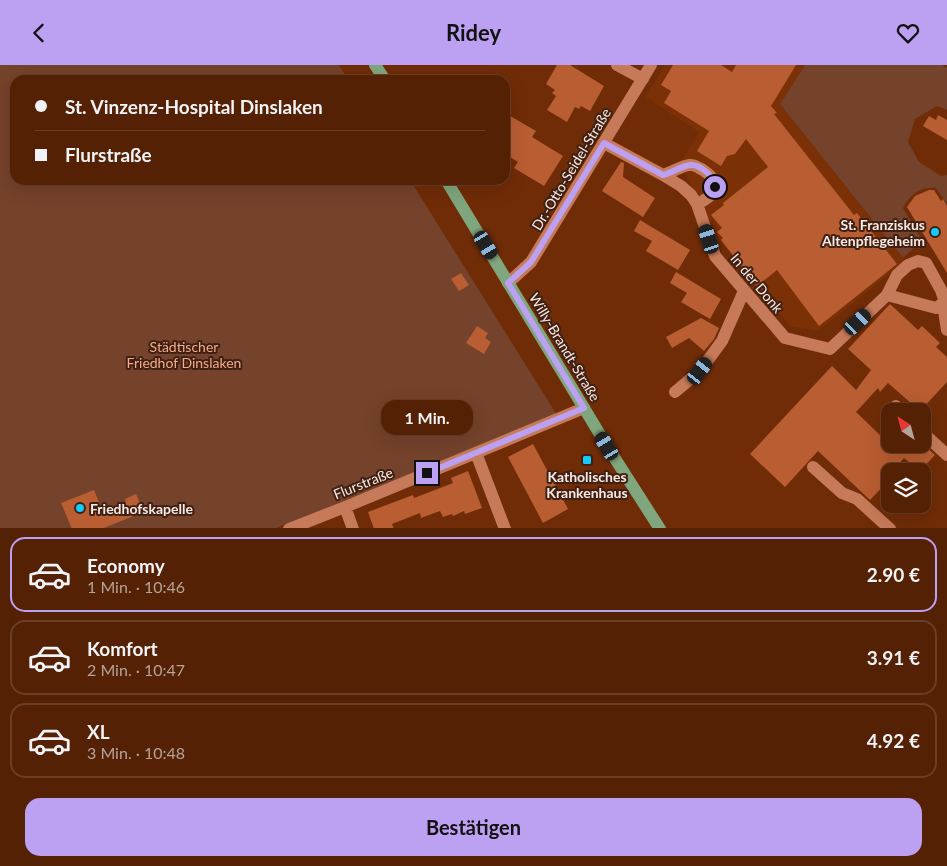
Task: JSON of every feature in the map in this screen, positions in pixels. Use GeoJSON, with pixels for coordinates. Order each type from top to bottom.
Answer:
{"type":"FeatureCollection","features":[{"type":"Feature","properties":{"kind":"main road","name":"Willy-Brandt-Straße"},"geometry":{"type":"LineString","coordinates":[[449,185],[584,408],[659,528]]}},
{"type":"Feature","properties":{"kind":"street"},"geometry":{"type":"LineString","coordinates":[[617,65],[643,79]]}},
{"type":"Feature","properties":{"kind":"street","name":"Dr.-Otto-Seidel-Straße"},"geometry":{"type":"LineString","coordinates":[[508,283],[531,262],[651,65]]}},
{"type":"Feature","properties":{"kind":"street","name":"In der Donk"},"geometry":{"type":"LineString","coordinates":[[604,143],[681,186],[697,204],[715,256],[785,338],[830,349],[887,295],[897,275],[908,265],[918,261],[926,263],[942,290],[945,301],[939,306]]}},
{"type":"Feature","properties":{"kind":"street"},"geometry":{"type":"LineString","coordinates":[[663,175],[688,165],[697,166],[706,172],[714,181],[715,187],[709,198],[697,204]]}},
{"type":"Feature","properties":{"kind":"street"},"geometry":{"type":"LineString","coordinates":[[675,392],[700,371],[722,341],[744,291]]}},
{"type":"Feature","properties":{"kind":"street"},"geometry":{"type":"LineString","coordinates":[[887,295],[936,308],[939,306],[944,311],[947,329]]}},
{"type":"Feature","properties":{"kind":"street","name":"Flurstraße"},"geometry":{"type":"LineString","coordinates":[[292,528],[584,408]]}},
{"type":"Feature","properties":{"kind":"street"},"geometry":{"type":"LineString","coordinates":[[931,440],[947,455]]}},
{"type":"Feature","properties":{"kind":"street"},"geometry":{"type":"LineString","coordinates":[[476,453],[505,528]]}},
{"type":"Feature","properties":{"kind":"street"},"geometry":{"type":"LineString","coordinates":[[813,467],[842,493],[857,499],[889,528]]}},
{"type":"Feature","properties":{"kind":"street"},"geometry":{"type":"LineString","coordinates":[[345,507],[353,528]]}},
{"type":"Feature","properties":{"kind":"shaded area"},"geometry":{"type":"Polygon","coordinates":[[[665,65],[805,65],[780,104],[903,258],[902,264],[818,331],[790,326],[721,242],[680,164],[699,132],[646,97],[665,65]]]}},
{"type":"Feature","properties":{"kind":"green space","name":"Städtischer Friedhof Dinslaken"},"geometry":{"type":"Polygon","coordinates":[[[0,65],[339,65],[345,75],[10,75],[10,185],[413,185],[557,415],[276,528],[0,528],[0,65]]]}},
{"type":"Feature","properties":{"kind":"green space"},"geometry":{"type":"Polygon","coordinates":[[[805,65],[942,65],[947,68],[947,110],[937,106],[915,119],[908,142],[919,162],[941,176],[947,175],[947,204],[936,188],[920,190],[909,199],[903,208],[922,240],[903,258],[780,104],[805,65]]]}},
{"type":"Feature","properties":{"kind":"building"},"geometry":{"type":"Polygon","coordinates":[[[557,65],[570,65],[604,86],[590,111],[581,106],[579,109],[575,107],[567,122],[547,110],[556,96],[552,93],[555,90],[546,84],[557,65]]]}},
{"type":"Feature","properties":{"kind":"building"},"geometry":{"type":"Polygon","coordinates":[[[673,65],[721,65],[732,72],[736,65],[796,65],[771,106],[777,113],[774,114],[854,215],[857,213],[897,264],[819,326],[777,270],[757,286],[721,240],[723,238],[717,232],[722,228],[711,215],[768,167],[746,139],[735,154],[727,156],[721,166],[697,151],[709,131],[664,103],[671,91],[661,85],[673,65]]]}},
{"type":"Feature","properties":{"kind":"building"},"geometry":{"type":"Polygon","coordinates":[[[938,115],[947,120],[947,140],[923,126],[929,116],[936,120],[938,115]]]}},
{"type":"Feature","properties":{"kind":"building"},"geometry":{"type":"Polygon","coordinates":[[[510,116],[536,131],[532,137],[563,156],[544,186],[514,168],[518,162],[510,157],[510,116]]]}},
{"type":"Feature","properties":{"kind":"building"},"geometry":{"type":"Polygon","coordinates":[[[621,162],[624,163],[623,177],[655,198],[643,217],[602,191],[621,162]]]}},
{"type":"Feature","properties":{"kind":"building","name":"St. Franziskus Altenpflegeheim"},"geometry":{"type":"Polygon","coordinates":[[[929,190],[934,190],[941,201],[943,199],[947,206],[947,273],[907,207],[915,196],[929,190]]]}},
{"type":"Feature","properties":{"kind":"building"},"geometry":{"type":"Polygon","coordinates":[[[640,220],[690,250],[678,270],[646,251],[652,241],[634,231],[640,220]]]}},
{"type":"Feature","properties":{"kind":"building"},"geometry":{"type":"Polygon","coordinates":[[[676,272],[721,299],[710,319],[681,302],[687,293],[670,283],[676,272]]]}},
{"type":"Feature","properties":{"kind":"building"},"geometry":{"type":"Polygon","coordinates":[[[461,273],[469,285],[459,291],[451,279],[461,273]]]}},
{"type":"Feature","properties":{"kind":"building"},"geometry":{"type":"Polygon","coordinates":[[[890,304],[918,330],[922,326],[940,343],[936,347],[947,357],[947,382],[927,403],[911,403],[888,383],[880,392],[878,388],[856,412],[881,434],[881,453],[931,453],[931,451],[935,455],[928,463],[910,463],[904,458],[900,463],[881,463],[881,488],[870,500],[818,451],[785,487],[750,454],[832,366],[856,390],[871,370],[848,349],[890,304]]]}},
{"type":"Feature","properties":{"kind":"building"},"geometry":{"type":"Polygon","coordinates":[[[701,318],[719,328],[714,339],[704,351],[689,338],[672,348],[666,337],[701,318]]]}},
{"type":"Feature","properties":{"kind":"building"},"geometry":{"type":"Polygon","coordinates":[[[477,326],[488,333],[485,338],[491,342],[484,354],[466,343],[477,326]]]}},
{"type":"Feature","properties":{"kind":"building"},"geometry":{"type":"Polygon","coordinates":[[[533,444],[568,509],[543,523],[508,457],[533,444]]]}},
{"type":"Feature","properties":{"kind":"building"},"geometry":{"type":"Polygon","coordinates":[[[468,471],[482,508],[465,514],[464,511],[453,516],[452,514],[443,517],[440,511],[421,518],[420,513],[392,524],[394,528],[374,528],[368,512],[413,495],[414,498],[453,483],[451,478],[468,471]]]}},
{"type":"Feature","properties":{"kind":"building","name":"Friedhofskapelle"},"geometry":{"type":"Polygon","coordinates":[[[94,490],[103,512],[126,502],[125,499],[136,494],[144,512],[104,528],[72,528],[61,503],[94,490]]]}},
{"type":"Feature","properties":{"kind":"place","name":"St. Franziskus Altenpflegeheim"},"geometry":{"type":"Point","coordinates":[935,232]}},
{"type":"Feature","properties":{"kind":"place","name":"Katholisches Krankenhaus"},"geometry":{"type":"Point","coordinates":[587,460]}},
{"type":"Feature","properties":{"kind":"place","name":"Friedhofskapelle"},"geometry":{"type":"Point","coordinates":[80,508]}},
{"type":"Feature","properties":{"kind":"route"},"geometry":{"type":"LineString","coordinates":[[427,473],[584,408],[508,283],[531,262],[604,143],[663,175],[688,165],[697,166],[714,181],[715,187]]}}]}
